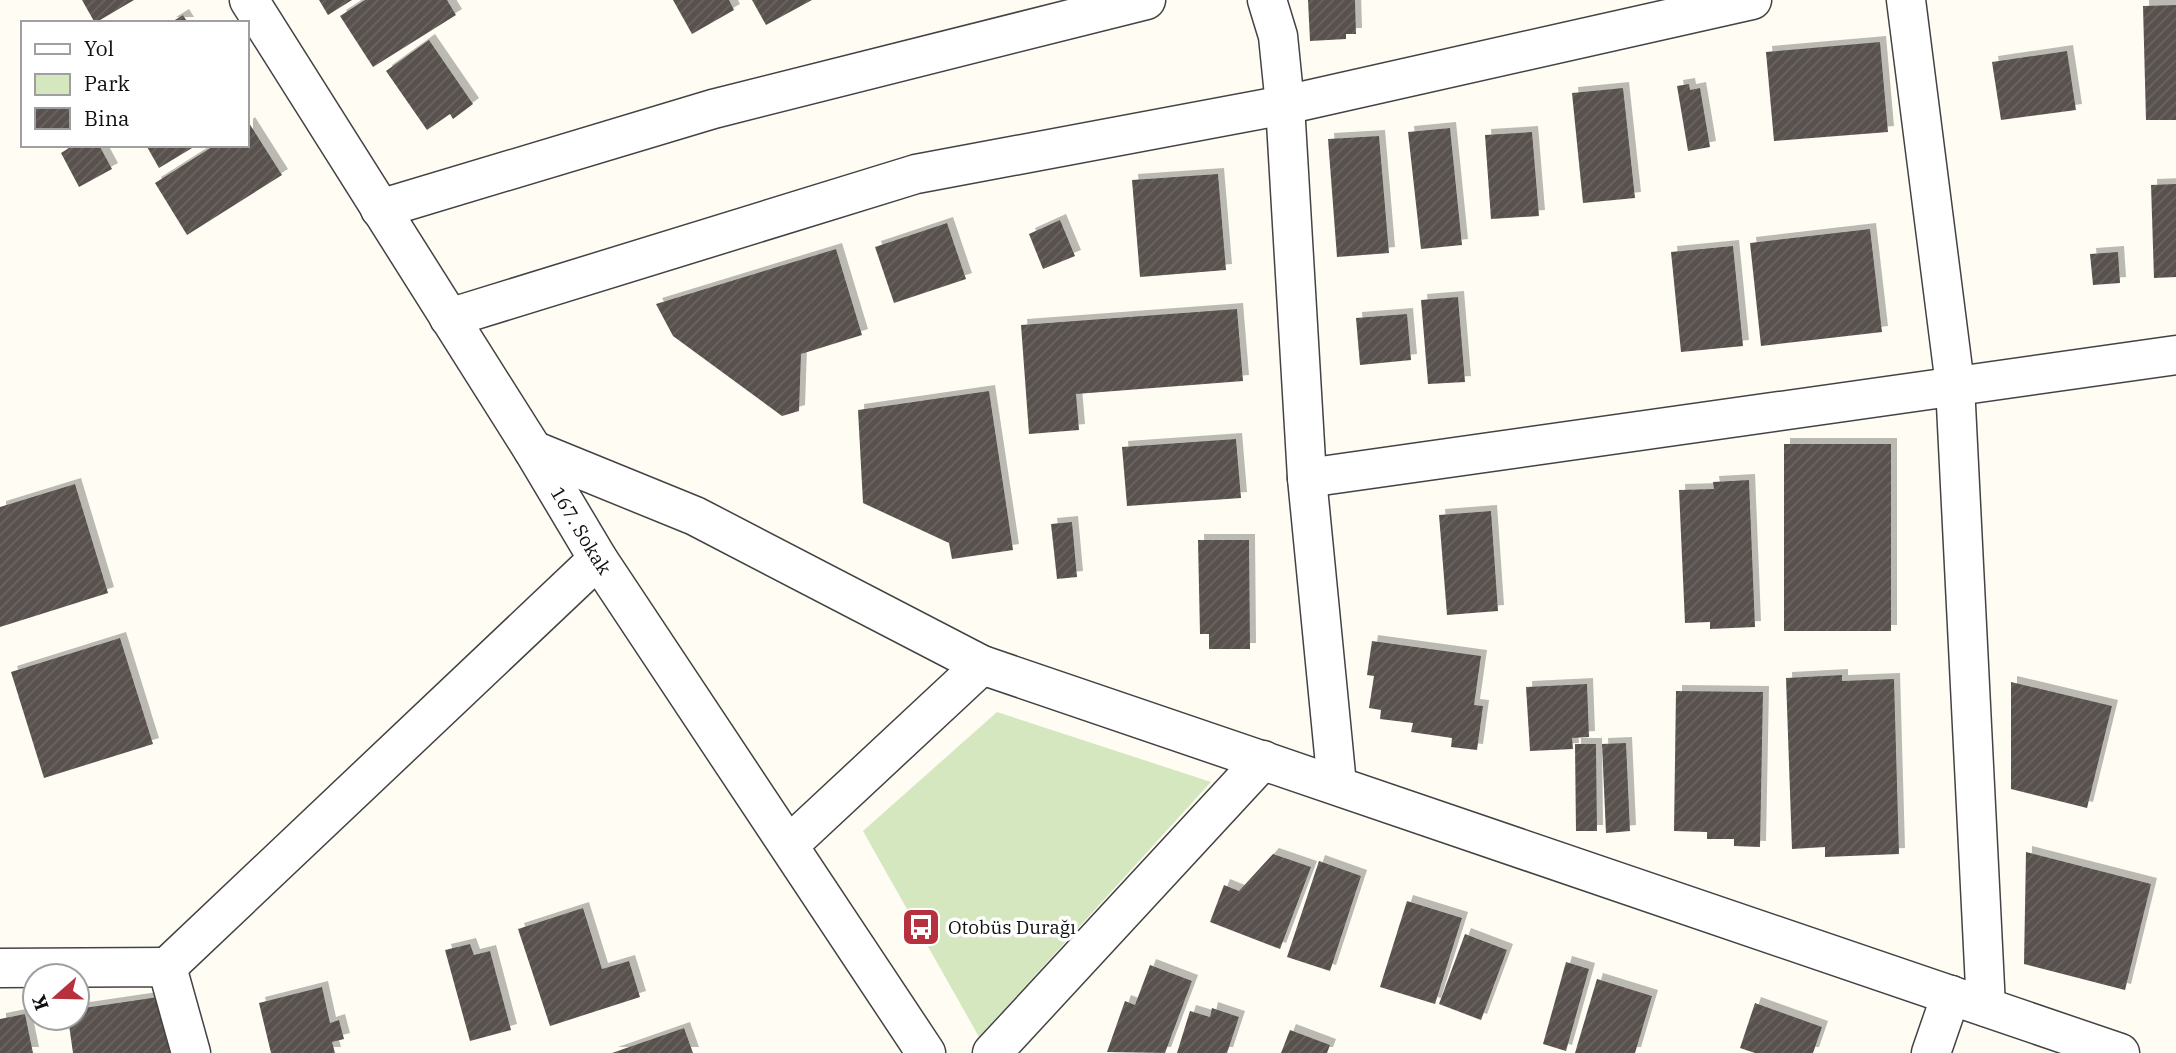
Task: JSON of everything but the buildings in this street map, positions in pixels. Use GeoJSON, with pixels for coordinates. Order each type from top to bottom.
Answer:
{"type":"FeatureCollection","features":[{"type":"Feature","properties":{"kind":"street","name":"167. Sokak"},"geometry":{"type":"LineString","coordinates":[[249,0],[533,450],[598,559],[790,844],[926,1053]]}},
{"type":"Feature","properties":{"kind":"street"},"geometry":{"type":"LineString","coordinates":[[380,209],[713,109],[1146,0]]}},
{"type":"Feature","properties":{"kind":"street"},"geometry":{"type":"LineString","coordinates":[[1267,0],[1278,36],[1285,106],[1307,478],[1337,785]]}},
{"type":"Feature","properties":{"kind":"street"},"geometry":{"type":"LineString","coordinates":[[449,318],[916,174],[1285,106],[1752,0]]}},
{"type":"Feature","properties":{"kind":"street"},"geometry":{"type":"LineString","coordinates":[[1906,0],[1955,385],[1986,1007]]}},
{"type":"Feature","properties":{"kind":"street"},"geometry":{"type":"LineString","coordinates":[[1307,478],[2176,355]]}},
{"type":"Feature","properties":{"kind":"street"},"geometry":{"type":"LineString","coordinates":[[533,450],[695,516],[982,665],[2120,1053]]}},
{"type":"Feature","properties":{"kind":"street"},"geometry":{"type":"LineString","coordinates":[[0,968],[167,967],[598,559]]}},
{"type":"Feature","properties":{"kind":"street"},"geometry":{"type":"LineString","coordinates":[[790,844],[982,665]]}},
{"type":"Feature","properties":{"kind":"street"},"geometry":{"type":"LineString","coordinates":[[992,1053],[1263,760]]}},
{"type":"Feature","properties":{"kind":"street"},"geometry":{"type":"LineString","coordinates":[[167,967],[191,1053]]}},
{"type":"Feature","properties":{"kind":"street"},"geometry":{"type":"LineString","coordinates":[[1931,1053],[1951,995]]}},
{"type":"Feature","properties":{"kind":"green space"},"geometry":{"type":"Polygon","coordinates":[[[997,712],[1211,782],[979,1037],[863,831],[997,712]]]}},
{"type":"Feature","properties":{"kind":"place","name":"Otobüs Durağı"},"geometry":{"type":"Point","coordinates":[921,927]}}]}
